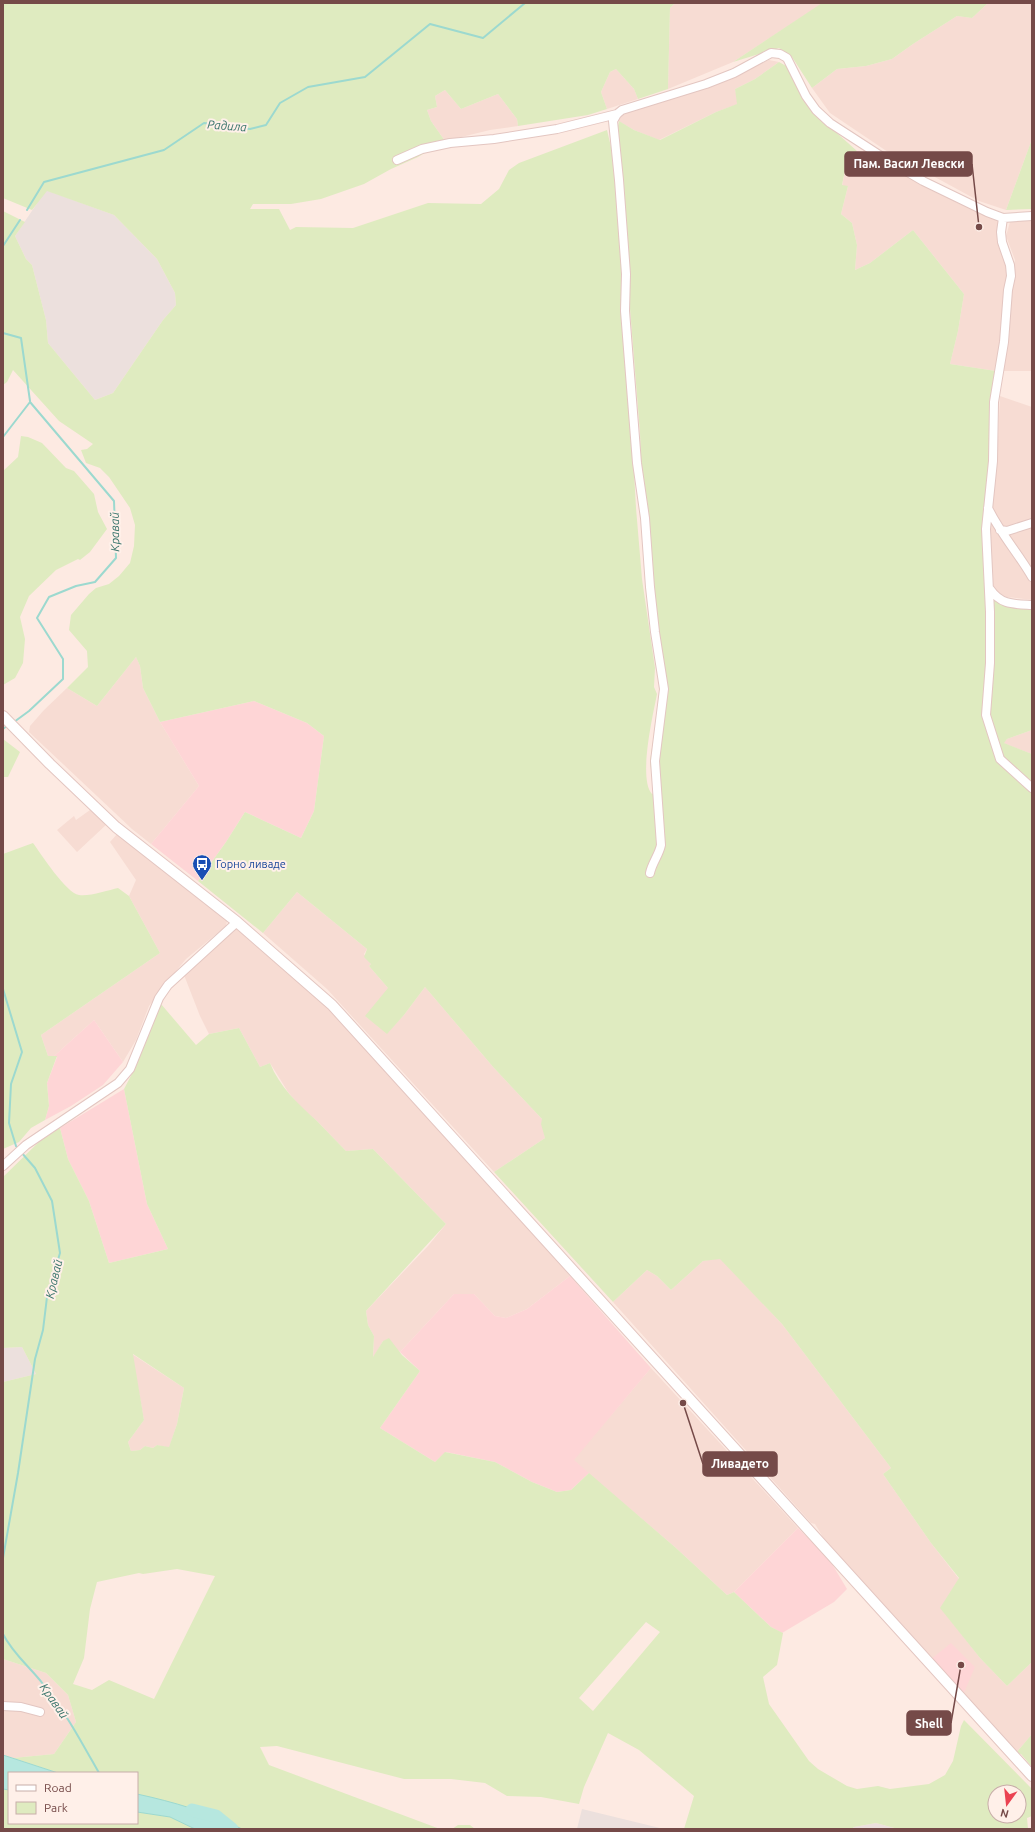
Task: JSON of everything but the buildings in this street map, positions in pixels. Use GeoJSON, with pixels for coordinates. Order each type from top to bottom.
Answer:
{"type":"FeatureCollection","features":[{"type":"Feature","properties":{"kind":"street"},"geometry":{"type":"LineString","coordinates":[[650,873],[652,863],[660,852],[661,845],[654,761],[664,688],[654,626],[645,518],[637,463],[626,311],[626,274],[613,121],[617,114],[622,110],[689,90],[734,73],[771,53],[780,54],[787,58],[806,96],[816,110],[830,123],[923,181],[1003,218],[1032,216]]}},
{"type":"Feature","properties":{"kind":"street"},"geometry":{"type":"LineString","coordinates":[[397,160],[422,149],[450,143],[494,139],[557,129],[617,114]]}},
{"type":"Feature","properties":{"kind":"street"},"geometry":{"type":"LineString","coordinates":[[1003,218],[1001,232],[1010,265],[1011,276],[1008,290],[1004,342],[994,402],[993,460],[986,529],[989,588],[990,663],[986,715],[1000,759],[1032,788]]}},
{"type":"Feature","properties":{"kind":"street"},"geometry":{"type":"LineString","coordinates":[[988,507],[1000,530],[1019,555],[1032,577]]}},
{"type":"Feature","properties":{"kind":"street"},"geometry":{"type":"LineString","coordinates":[[1000,530],[1007,531],[1032,523]]}},
{"type":"Feature","properties":{"kind":"street"},"geometry":{"type":"LineString","coordinates":[[989,588],[996,598],[1009,604],[1032,606]]}},
{"type":"Feature","properties":{"kind":"street"},"geometry":{"type":"LineString","coordinates":[[8,721],[50,764],[116,827],[237,922],[332,1005],[1032,1776]]}},
{"type":"Feature","properties":{"kind":"street"},"geometry":{"type":"LineString","coordinates":[[3,1166],[26,1145],[118,1083],[130,1069],[159,998],[168,985],[237,922]]}},
{"type":"Feature","properties":{"kind":"street"},"geometry":{"type":"LineString","coordinates":[[3,1706],[40,1712]]}},
{"type":"Feature","properties":{"kind":"shaded area"},"geometry":{"type":"Polygon","coordinates":[[[675,3],[823,3],[733,62],[668,89],[670,8],[675,3]]]}},
{"type":"Feature","properties":{"kind":"shaded area"},"geometry":{"type":"Polygon","coordinates":[[[988,3],[1032,3],[1032,139],[1006,210],[979,201],[885,150],[830,113],[812,88],[837,69],[866,66],[892,59],[957,16],[972,18],[988,3]]]}},
{"type":"Feature","properties":{"kind":"shaded area"},"geometry":{"type":"Polygon","coordinates":[[[769,60],[779,62],[755,79],[735,89],[738,104],[716,112],[659,140],[634,130],[617,119],[632,110],[678,95],[769,60]]]}},
{"type":"Feature","properties":{"kind":"shaded area"},"geometry":{"type":"Polygon","coordinates":[[[616,69],[634,89],[638,99],[607,109],[601,92],[610,72],[616,69]]]}},
{"type":"Feature","properties":{"kind":"shaded area"},"geometry":{"type":"Polygon","coordinates":[[[445,90],[461,109],[498,94],[517,119],[518,126],[490,130],[445,141],[431,121],[427,110],[437,107],[435,96],[445,90]]]}},
{"type":"Feature","properties":{"kind":"shaded area"},"geometry":{"type":"Polygon","coordinates":[[[857,151],[882,159],[1003,221],[1003,240],[1011,255],[1007,318],[996,371],[950,364],[958,331],[964,294],[913,230],[870,263],[855,270],[857,245],[852,223],[841,214],[848,186],[842,186],[847,161],[857,151]]]}},
{"type":"Feature","properties":{"kind":"shaded area"},"geometry":{"type":"Polygon","coordinates":[[[46,190],[114,215],[157,259],[175,293],[176,305],[163,320],[113,393],[95,400],[48,343],[46,320],[32,265],[26,259],[15,236],[46,190]]]}},
{"type":"Feature","properties":{"kind":"shaded area"},"geometry":{"type":"Polygon","coordinates":[[[1032,219],[1032,371],[1002,371],[1011,314],[1010,285],[1015,260],[1006,236],[1010,222],[1032,219]]]}},
{"type":"Feature","properties":{"kind":"shaded area"},"geometry":{"type":"Polygon","coordinates":[[[1000,396],[1032,407],[1032,600],[999,596],[992,584],[989,524],[997,461],[1000,396]]]}},
{"type":"Feature","properties":{"kind":"shaded area"},"geometry":{"type":"Polygon","coordinates":[[[136,657],[140,666],[143,688],[160,722],[199,786],[151,844],[132,829],[29,732],[30,726],[67,688],[97,706],[136,657]]]}},
{"type":"Feature","properties":{"kind":"shaded area"},"geometry":{"type":"Polygon","coordinates":[[[254,701],[307,723],[324,736],[314,811],[301,838],[245,812],[198,881],[151,844],[199,786],[160,722],[254,701]]]}},
{"type":"Feature","properties":{"kind":"shaded area"},"geometry":{"type":"Polygon","coordinates":[[[1032,730],[1032,754],[1003,743],[1007,739],[1032,730]]]}},
{"type":"Feature","properties":{"kind":"shaded area"},"geometry":{"type":"Polygon","coordinates":[[[90,810],[107,824],[77,852],[57,830],[74,816],[76,820],[90,810]]]}},
{"type":"Feature","properties":{"kind":"shaded area"},"geometry":{"type":"Polygon","coordinates":[[[118,833],[217,911],[227,921],[226,926],[186,959],[149,1006],[136,1040],[123,1062],[94,1020],[53,1057],[48,1056],[41,1035],[160,953],[129,896],[136,880],[110,842],[118,833]]]}},
{"type":"Feature","properties":{"kind":"shaded area"},"geometry":{"type":"Polygon","coordinates":[[[297,892],[367,949],[364,954],[371,964],[369,966],[388,988],[387,1033],[404,1015],[425,987],[494,1068],[542,1119],[545,1138],[494,1172],[327,989],[263,933],[297,892]]]}},
{"type":"Feature","properties":{"kind":"shaded area"},"geometry":{"type":"Polygon","coordinates":[[[232,927],[239,929],[309,988],[496,1192],[570,1276],[527,1309],[506,1318],[495,1316],[474,1294],[454,1294],[400,1352],[383,1341],[373,1358],[374,1336],[368,1325],[366,1311],[428,1246],[446,1224],[373,1149],[346,1151],[316,1120],[302,1109],[288,1092],[270,1063],[260,1067],[239,1028],[209,1034],[200,1016],[184,975],[232,927]]]}},
{"type":"Feature","properties":{"kind":"shaded area"},"geometry":{"type":"Polygon","coordinates":[[[94,1020],[123,1062],[103,1085],[71,1106],[45,1120],[49,1106],[47,1083],[57,1057],[53,1057],[94,1020]]]}},
{"type":"Feature","properties":{"kind":"shaded area"},"geometry":{"type":"Polygon","coordinates":[[[124,1089],[147,1204],[168,1249],[109,1263],[89,1201],[68,1159],[60,1128],[124,1089]]]}},
{"type":"Feature","properties":{"kind":"shaded area"},"geometry":{"type":"Polygon","coordinates":[[[720,1258],[782,1324],[891,1468],[883,1474],[931,1543],[959,1579],[941,1608],[980,1658],[1007,1686],[1032,1662],[1032,1734],[1016,1753],[933,1658],[887,1611],[826,1542],[815,1524],[811,1523],[613,1302],[647,1270],[657,1276],[671,1290],[703,1261],[720,1258]]]}},
{"type":"Feature","properties":{"kind":"shaded area"},"geometry":{"type":"Polygon","coordinates":[[[570,1276],[651,1368],[574,1460],[589,1473],[571,1490],[557,1492],[532,1482],[495,1462],[446,1452],[435,1462],[380,1428],[420,1371],[400,1352],[454,1294],[474,1294],[495,1316],[506,1318],[527,1309],[570,1276]]]}},
{"type":"Feature","properties":{"kind":"shaded area"},"geometry":{"type":"Polygon","coordinates":[[[22,1347],[36,1374],[3,1382],[3,1348],[22,1347]]]}},
{"type":"Feature","properties":{"kind":"shaded area"},"geometry":{"type":"Polygon","coordinates":[[[132,1354],[184,1388],[177,1424],[169,1448],[157,1445],[153,1448],[145,1446],[140,1450],[131,1451],[128,1442],[144,1420],[132,1354]]]}},
{"type":"Feature","properties":{"kind":"shaded area"},"geometry":{"type":"Polygon","coordinates":[[[651,1368],[798,1528],[734,1592],[727,1595],[676,1548],[573,1460],[651,1368]]]}},
{"type":"Feature","properties":{"kind":"shaded area"},"geometry":{"type":"Polygon","coordinates":[[[798,1528],[829,1559],[847,1589],[834,1602],[782,1633],[771,1627],[734,1592],[798,1528]]]}},
{"type":"Feature","properties":{"kind":"shaded area"},"geometry":{"type":"Polygon","coordinates":[[[951,1643],[975,1667],[963,1695],[930,1660],[951,1643]]]}},
{"type":"Feature","properties":{"kind":"shaded area"},"geometry":{"type":"Polygon","coordinates":[[[3,1659],[46,1673],[68,1695],[76,1722],[54,1754],[13,1758],[3,1755],[3,1707],[42,1713],[43,1709],[29,1705],[3,1703],[3,1659]]]}},
{"type":"Feature","properties":{"kind":"shaded area"},"geometry":{"type":"Polygon","coordinates":[[[582,1809],[664,1829],[577,1829],[582,1809]]]}},
{"type":"Feature","properties":{"kind":"shaded area"},"geometry":{"type":"Polygon","coordinates":[[[876,1823],[898,1829],[852,1829],[854,1827],[876,1823]]]}},
{"type":"Feature","properties":{"kind":"green space"},"geometry":{"type":"Polygon","coordinates":[[[3,3],[675,3],[670,8],[668,89],[638,99],[634,89],[616,69],[610,72],[601,92],[607,109],[588,115],[518,126],[517,119],[498,94],[461,109],[445,90],[435,96],[437,107],[427,110],[431,121],[445,141],[418,157],[391,169],[364,184],[321,199],[291,204],[253,204],[250,209],[279,209],[290,230],[296,227],[353,228],[428,203],[481,204],[499,189],[509,170],[519,163],[607,130],[611,147],[621,237],[636,508],[642,579],[655,668],[654,687],[657,694],[646,761],[648,786],[652,794],[654,793],[650,761],[661,689],[642,492],[640,433],[628,284],[628,251],[617,132],[619,121],[634,130],[660,140],[716,112],[737,104],[735,89],[755,79],[779,62],[788,67],[829,126],[857,151],[847,161],[842,185],[848,186],[841,214],[852,223],[857,245],[855,270],[870,263],[913,230],[964,294],[958,331],[950,364],[996,371],[986,518],[993,596],[1032,608],[1032,730],[1007,739],[1004,743],[1032,754],[1032,1662],[1007,1686],[980,1658],[940,1608],[959,1578],[931,1543],[883,1474],[891,1468],[782,1324],[720,1259],[703,1261],[671,1290],[657,1276],[647,1270],[613,1302],[494,1172],[545,1138],[541,1124],[542,1119],[494,1068],[425,987],[404,1015],[387,1034],[365,1016],[388,988],[369,966],[371,964],[364,957],[367,949],[297,892],[263,933],[198,881],[245,812],[301,838],[314,811],[324,736],[307,723],[254,701],[160,722],[143,688],[140,666],[136,657],[97,706],[67,688],[88,667],[87,651],[69,630],[71,615],[89,594],[96,588],[109,584],[119,576],[130,563],[134,546],[135,525],[130,508],[109,477],[100,468],[86,463],[81,450],[87,449],[93,444],[59,421],[13,370],[7,382],[3,385],[3,211],[25,222],[15,236],[26,259],[32,265],[46,320],[48,343],[95,400],[113,393],[163,320],[176,305],[175,293],[157,259],[114,215],[47,191],[32,210],[3,198],[3,3]]]}},
{"type":"Feature","properties":{"kind":"green space"},"geometry":{"type":"Polygon","coordinates":[[[822,3],[988,3],[972,18],[957,16],[892,59],[866,66],[837,69],[812,88],[792,57],[779,48],[733,62],[822,3]]]}},
{"type":"Feature","properties":{"kind":"green space"},"geometry":{"type":"Polygon","coordinates":[[[1032,139],[1032,209],[1006,210],[1032,139]]]}},
{"type":"Feature","properties":{"kind":"green space"},"geometry":{"type":"Polygon","coordinates":[[[21,436],[28,437],[42,443],[66,468],[74,471],[94,494],[98,512],[107,529],[90,552],[80,560],[78,559],[56,570],[29,596],[20,617],[25,639],[23,663],[15,678],[3,685],[3,471],[18,457],[21,436]]]}},
{"type":"Feature","properties":{"kind":"green space"},"geometry":{"type":"Polygon","coordinates":[[[3,739],[20,752],[8,777],[3,777],[3,739]]]}},
{"type":"Feature","properties":{"kind":"green space"},"geometry":{"type":"Polygon","coordinates":[[[33,843],[61,881],[74,893],[79,895],[88,895],[118,888],[129,896],[160,953],[41,1035],[48,1056],[57,1056],[47,1083],[49,1106],[45,1120],[31,1128],[19,1142],[3,1149],[3,854],[33,843]]]}},
{"type":"Feature","properties":{"kind":"green space"},"geometry":{"type":"Polygon","coordinates":[[[161,1004],[196,1045],[209,1034],[239,1028],[260,1067],[270,1063],[278,1079],[302,1108],[316,1120],[346,1151],[373,1149],[446,1224],[366,1311],[368,1325],[374,1336],[373,1357],[383,1341],[389,1338],[402,1355],[420,1371],[380,1428],[435,1462],[445,1452],[495,1462],[532,1482],[557,1492],[571,1490],[589,1473],[676,1548],[727,1595],[734,1592],[771,1627],[783,1633],[777,1665],[763,1677],[769,1704],[809,1761],[818,1769],[847,1786],[857,1789],[878,1786],[890,1789],[929,1784],[945,1775],[953,1761],[961,1726],[964,1720],[1032,1789],[1032,1816],[1027,1818],[1028,1829],[898,1829],[876,1823],[854,1827],[852,1829],[684,1829],[694,1796],[639,1750],[608,1733],[584,1787],[579,1804],[541,1797],[507,1796],[485,1783],[451,1779],[404,1779],[277,1746],[260,1747],[269,1765],[440,1829],[242,1829],[191,1808],[138,1794],[138,1772],[55,1772],[13,1758],[54,1754],[76,1722],[68,1695],[46,1673],[3,1659],[3,1382],[36,1374],[22,1347],[3,1348],[3,1177],[45,1136],[60,1128],[68,1159],[89,1201],[109,1263],[168,1249],[147,1204],[124,1089],[134,1070],[161,1004]],[[133,1354],[144,1420],[128,1442],[131,1451],[140,1450],[145,1446],[153,1448],[157,1445],[169,1447],[177,1424],[184,1388],[133,1354]],[[177,1569],[143,1574],[139,1573],[97,1582],[90,1609],[84,1658],[73,1684],[92,1690],[109,1680],[154,1699],[215,1576],[177,1569]],[[646,1622],[579,1698],[593,1711],[660,1632],[646,1622]]]}},
{"type":"Feature","properties":{"kind":"green space"},"geometry":{"type":"Polygon","coordinates":[[[1032,1734],[1032,1767],[1021,1754],[1016,1753],[1032,1734]]]}},
{"type":"Feature","properties":{"kind":"green space"},"geometry":{"type":"Polygon","coordinates":[[[3,1789],[8,1790],[8,1824],[138,1824],[138,1812],[170,1817],[195,1829],[3,1829],[3,1789]]]}},
{"type":"Feature","properties":{"kind":"green space"},"geometry":{"type":"Polygon","coordinates":[[[458,1825],[470,1825],[475,1829],[452,1829],[458,1825]]]}},
{"type":"Feature","properties":{"kind":"water"},"geometry":{"type":"Polygon","coordinates":[[[3,1755],[55,1772],[8,1772],[8,1790],[3,1789],[3,1755]]]}},
{"type":"Feature","properties":{"kind":"water"},"geometry":{"type":"Polygon","coordinates":[[[138,1794],[191,1808],[242,1829],[195,1829],[170,1817],[138,1812],[138,1794]]]}},
{"type":"Feature","properties":{"kind":"waterway","name":"Радила"},"geometry":{"type":"LineString","coordinates":[[27,210],[44,182],[164,150],[204,123],[250,129],[266,125],[280,103],[308,87],[365,77],[430,24],[483,38],[525,3]]}},
{"type":"Feature","properties":{"kind":"waterway","name":"Радила"},"geometry":{"type":"LineString","coordinates":[[3,246],[20,220]]}},
{"type":"Feature","properties":{"kind":"waterway","name":"Радила"},"geometry":{"type":"LineString","coordinates":[[3,333],[21,338],[30,401]]}},
{"type":"Feature","properties":{"kind":"waterway","name":"Кравай"},"geometry":{"type":"LineString","coordinates":[[3,437],[30,402],[114,501],[116,558],[95,582],[76,586],[49,597],[37,618],[63,659],[63,679],[29,711],[14,722]]}},
{"type":"Feature","properties":{"kind":"waterway","name":"Кравай"},"geometry":{"type":"LineString","coordinates":[[3,729],[8,725]]}},
{"type":"Feature","properties":{"kind":"waterway","name":"Кравай"},"geometry":{"type":"LineString","coordinates":[[3,989],[22,1052],[11,1084],[9,1123],[18,1149]]}},
{"type":"Feature","properties":{"kind":"waterway","name":"Кравай"},"geometry":{"type":"LineString","coordinates":[[3,1558],[18,1473],[35,1359],[43,1330],[47,1297],[60,1253],[52,1201],[35,1168],[21,1152]]}},
{"type":"Feature","properties":{"kind":"waterway","name":"Кравай"},"geometry":{"type":"LineString","coordinates":[[3,1634],[12,1648],[59,1705],[98,1772]]}},
{"type":"Feature","properties":{"kind":"waterway"},"geometry":{"type":"LineString","coordinates":[[192,1810],[216,1816],[232,1829]]}},
{"type":"Feature","properties":{"kind":"place","name":"Пам. Васил Левски"},"geometry":{"type":"Point","coordinates":[979,227]}},
{"type":"Feature","properties":{"kind":"place","name":"Горно ливаде"},"geometry":{"type":"Point","coordinates":[202,881]}},
{"type":"Feature","properties":{"kind":"place","name":"Ливадето"},"geometry":{"type":"Point","coordinates":[683,1403]}},
{"type":"Feature","properties":{"kind":"place","name":"Shell"},"geometry":{"type":"Point","coordinates":[961,1665]}}]}
